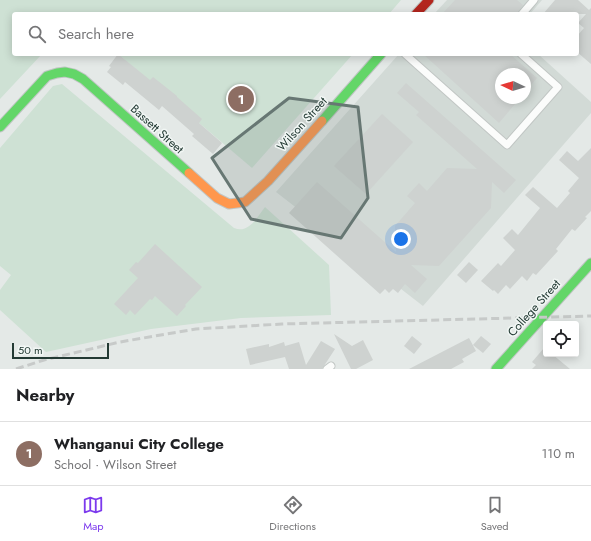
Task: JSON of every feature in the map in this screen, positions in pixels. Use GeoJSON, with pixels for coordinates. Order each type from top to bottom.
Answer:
{"type":"FeatureCollection","features":[{"type":"Feature","properties":{"kind":"street"},"geometry":{"type":"LineString","coordinates":[[418,12],[429,0]]}},
{"type":"Feature","properties":{"kind":"street","name":"Wilson Street"},"geometry":{"type":"LineString","coordinates":[[236,204],[245,202],[268,181],[379,56]]}},
{"type":"Feature","properties":{"kind":"street","name":"Bassett Street"},"geometry":{"type":"LineString","coordinates":[[0,127],[47,76],[63,71],[70,72],[83,79],[217,198],[229,204],[236,204]]}},
{"type":"Feature","properties":{"kind":"street","name":"College Street"},"geometry":{"type":"LineString","coordinates":[[496,369],[591,263]]}},
{"type":"Feature","properties":{"kind":"lane"},"geometry":{"type":"LineString","coordinates":[[524,12],[534,0]]}},
{"type":"Feature","properties":{"kind":"lane"},"geometry":{"type":"LineString","coordinates":[[407,56],[507,145],[558,88],[523,56]]}},
{"type":"Feature","properties":{"kind":"highlighted area"},"geometry":{"type":"Polygon","coordinates":[[[289,98],[358,107],[368,198],[341,238],[251,219],[212,158],[289,98]]]}},
{"type":"Feature","properties":{"kind":"shaded area"},"geometry":{"type":"Polygon","coordinates":[[[447,0],[542,0],[532,12],[436,12],[447,0]]]}},
{"type":"Feature","properties":{"kind":"shaded area"},"geometry":{"type":"Polygon","coordinates":[[[397,56],[540,56],[591,102],[591,113],[423,306],[276,192],[397,56]]]}},
{"type":"Feature","properties":{"kind":"green space"},"geometry":{"type":"Polygon","coordinates":[[[0,0],[401,0],[391,12],[12,12],[12,56],[40,56],[0,99],[0,0]]]}},
{"type":"Feature","properties":{"kind":"green space"},"geometry":{"type":"Polygon","coordinates":[[[120,56],[351,56],[252,168],[120,56]]]}},
{"type":"Feature","properties":{"kind":"green space"},"geometry":{"type":"Polygon","coordinates":[[[62,84],[234,228],[244,229],[248,227],[256,220],[265,207],[329,265],[331,315],[241,318],[151,329],[46,352],[0,310],[0,290],[11,275],[0,266],[0,148],[53,86],[62,84]]]}},
{"type":"Feature","properties":{"kind":"building"},"geometry":{"type":"Polygon","coordinates":[[[455,0],[517,0],[523,5],[518,12],[444,12],[455,0]]]}},
{"type":"Feature","properties":{"kind":"building"},"geometry":{"type":"Polygon","coordinates":[[[555,0],[578,0],[589,10],[591,8],[591,64],[579,54],[579,34],[584,28],[579,24],[579,22],[586,14],[579,14],[579,12],[545,12],[555,0]]]}},
{"type":"Feature","properties":{"kind":"building"},"geometry":{"type":"Polygon","coordinates":[[[116,56],[120,56],[150,80],[153,77],[202,119],[199,123],[222,143],[213,154],[192,136],[194,134],[162,106],[159,110],[125,82],[123,85],[107,72],[111,67],[109,66],[116,56]]]}},
{"type":"Feature","properties":{"kind":"building"},"geometry":{"type":"Polygon","coordinates":[[[425,56],[512,56],[526,68],[495,68],[495,104],[515,104],[499,123],[425,56]]]}},
{"type":"Feature","properties":{"kind":"building"},"geometry":{"type":"Polygon","coordinates":[[[531,73],[537,78],[531,85],[531,73]]]}},
{"type":"Feature","properties":{"kind":"building"},"geometry":{"type":"Polygon","coordinates":[[[406,83],[516,180],[504,193],[492,182],[491,208],[439,266],[411,265],[427,279],[415,293],[405,284],[398,293],[393,289],[389,293],[385,289],[380,294],[289,213],[317,182],[396,252],[395,226],[415,203],[407,196],[419,183],[427,191],[447,168],[477,169],[416,115],[419,112],[397,93],[406,83]]]}},
{"type":"Feature","properties":{"kind":"building"},"geometry":{"type":"Polygon","coordinates":[[[382,114],[413,142],[366,194],[334,166],[382,114]]]}},
{"type":"Feature","properties":{"kind":"building"},"geometry":{"type":"Polygon","coordinates":[[[591,148],[591,211],[585,217],[587,218],[575,231],[572,229],[556,249],[558,251],[536,275],[533,273],[527,281],[522,276],[510,289],[506,285],[498,294],[494,290],[493,291],[481,281],[498,263],[501,266],[515,250],[503,238],[512,229],[518,235],[540,208],[525,195],[533,187],[557,208],[570,193],[568,191],[579,178],[559,160],[567,151],[578,161],[591,148]]]}},
{"type":"Feature","properties":{"kind":"building"},"geometry":{"type":"Polygon","coordinates":[[[155,244],[202,287],[177,316],[155,296],[152,300],[150,299],[135,315],[130,310],[126,315],[114,304],[138,278],[129,270],[136,262],[138,263],[155,244]]]}},
{"type":"Feature","properties":{"kind":"building"},"geometry":{"type":"Polygon","coordinates":[[[469,262],[478,270],[466,283],[457,275],[469,262]]]}},
{"type":"Feature","properties":{"kind":"building"},"geometry":{"type":"Polygon","coordinates":[[[334,334],[352,346],[363,340],[373,360],[356,369],[351,369],[334,334]]]}},
{"type":"Feature","properties":{"kind":"building"},"geometry":{"type":"Polygon","coordinates":[[[412,336],[422,344],[414,354],[404,346],[412,336]]]}},
{"type":"Feature","properties":{"kind":"building"},"geometry":{"type":"Polygon","coordinates":[[[481,336],[491,344],[483,353],[473,345],[481,336]]]}},
{"type":"Feature","properties":{"kind":"building"},"geometry":{"type":"Polygon","coordinates":[[[469,338],[476,351],[462,359],[464,362],[451,369],[409,369],[469,338]]]}},
{"type":"Feature","properties":{"kind":"building"},"geometry":{"type":"Polygon","coordinates":[[[321,341],[335,349],[322,369],[289,369],[285,357],[250,365],[246,349],[269,344],[269,347],[284,342],[285,346],[299,342],[306,365],[321,341]]]}},
{"type":"Feature","properties":{"kind":"building"},"geometry":{"type":"Polygon","coordinates":[[[543,349],[543,357],[556,357],[570,369],[532,369],[536,365],[532,362],[543,349]]]}},
{"type":"Feature","properties":{"kind":"railway"},"geometry":{"type":"LineString","coordinates":[[16,369],[44,360],[120,342],[196,329],[282,324],[591,316]]}},
{"type":"Feature","properties":{"kind":"traffic: fast"},"geometry":{"type":"LineString","coordinates":[[322,121],[379,56]]}},
{"type":"Feature","properties":{"kind":"traffic: fast"},"geometry":{"type":"LineString","coordinates":[[0,127],[47,76],[65,72],[74,74],[83,79],[189,173]]}},
{"type":"Feature","properties":{"kind":"traffic: fast"},"geometry":{"type":"LineString","coordinates":[[496,369],[591,263]]}},
{"type":"Feature","properties":{"kind":"traffic: slow"},"geometry":{"type":"LineString","coordinates":[[189,173],[217,198],[229,204],[245,202],[268,181],[322,121]]}},
{"type":"Feature","properties":{"kind":"traffic: jam"},"geometry":{"type":"LineString","coordinates":[[418,12],[429,0]]}},
{"type":"Feature","properties":{"kind":"place","name":"Whanganui City College"},"geometry":{"type":"Point","coordinates":[241,99]}}]}
